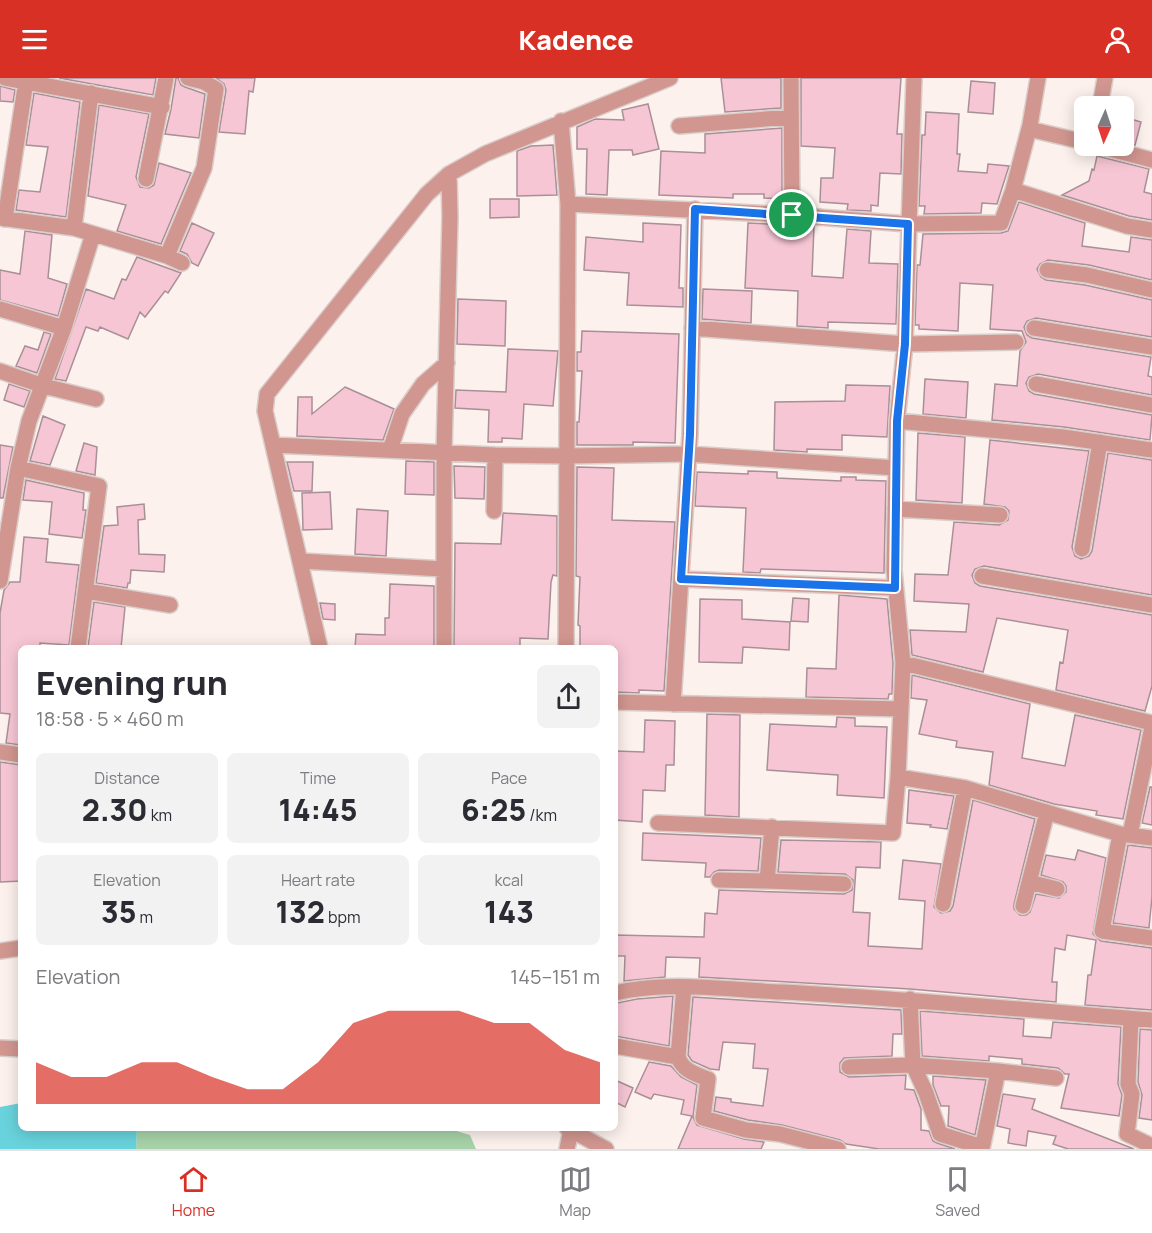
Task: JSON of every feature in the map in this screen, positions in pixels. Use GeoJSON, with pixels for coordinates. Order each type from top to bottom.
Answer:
{"type":"FeatureCollection","features":[{"type":"Feature","properties":{"kind":"street"},"geometry":{"type":"LineString","coordinates":[[5,78],[162,107]]}},
{"type":"Feature","properties":{"kind":"street"},"geometry":{"type":"LineString","coordinates":[[146,179],[166,78]]}},
{"type":"Feature","properties":{"kind":"street"},"geometry":{"type":"LineString","coordinates":[[167,256],[204,168],[216,89],[204,82],[188,78]]}},
{"type":"Feature","properties":{"kind":"street"},"geometry":{"type":"LineString","coordinates":[[319,645],[265,411],[267,394],[427,194],[449,174],[485,154],[670,78]]}},
{"type":"Feature","properties":{"kind":"street"},"geometry":{"type":"LineString","coordinates":[[791,78],[792,215]]}},
{"type":"Feature","properties":{"kind":"street"},"geometry":{"type":"LineString","coordinates":[[658,823],[892,833],[898,777],[903,663],[895,588],[897,421],[905,344],[914,78]]}},
{"type":"Feature","properties":{"kind":"street"},"geometry":{"type":"LineString","coordinates":[[568,204],[695,209],[908,224],[1001,223],[1013,190],[1029,129],[1038,78]]}},
{"type":"Feature","properties":{"kind":"street"},"geometry":{"type":"LineString","coordinates":[[1102,96],[1105,78]]}},
{"type":"Feature","properties":{"kind":"street"},"geometry":{"type":"LineString","coordinates":[[26,81],[3,218],[74,228],[167,256],[182,263]]}},
{"type":"Feature","properties":{"kind":"street"},"geometry":{"type":"LineString","coordinates":[[74,228],[91,93]]}},
{"type":"Feature","properties":{"kind":"street"},"geometry":{"type":"LineString","coordinates":[[680,126],[790,117]]}},
{"type":"Feature","properties":{"kind":"street"},"geometry":{"type":"LineString","coordinates":[[561,121],[568,204],[566,645]]}},
{"type":"Feature","properties":{"kind":"street"},"geometry":{"type":"LineString","coordinates":[[1029,129],[1074,140]]}},
{"type":"Feature","properties":{"kind":"street"},"geometry":{"type":"LineString","coordinates":[[1134,155],[1152,160]]}},
{"type":"Feature","properties":{"kind":"street"},"geometry":{"type":"LineString","coordinates":[[444,645],[444,453],[449,174]]}},
{"type":"Feature","properties":{"kind":"street"},"geometry":{"type":"LineString","coordinates":[[1013,190],[1126,226],[1152,230]]}},
{"type":"Feature","properties":{"kind":"street"},"geometry":{"type":"LineString","coordinates":[[673,704],[688,454],[695,209]]}},
{"type":"Feature","properties":{"kind":"street"},"geometry":{"type":"LineString","coordinates":[[0,581],[3,546],[29,421],[64,328],[93,234]]}},
{"type":"Feature","properties":{"kind":"street"},"geometry":{"type":"LineString","coordinates":[[1047,270],[1087,275],[1152,290]]}},
{"type":"Feature","properties":{"kind":"street"},"geometry":{"type":"LineString","coordinates":[[0,309],[64,328]]}},
{"type":"Feature","properties":{"kind":"street"},"geometry":{"type":"LineString","coordinates":[[692,328],[905,344],[1016,342]]}},
{"type":"Feature","properties":{"kind":"street"},"geometry":{"type":"LineString","coordinates":[[1034,328],[1152,347]]}},
{"type":"Feature","properties":{"kind":"street"},"geometry":{"type":"LineString","coordinates":[[390,450],[402,414],[423,384],[447,363]]}},
{"type":"Feature","properties":{"kind":"street"},"geometry":{"type":"LineString","coordinates":[[0,371],[44,386],[96,399]]}},
{"type":"Feature","properties":{"kind":"street"},"geometry":{"type":"LineString","coordinates":[[1036,384],[1152,405]]}},
{"type":"Feature","properties":{"kind":"street"},"geometry":{"type":"LineString","coordinates":[[897,421],[1064,437],[1152,450]]}},
{"type":"Feature","properties":{"kind":"street"},"geometry":{"type":"LineString","coordinates":[[1083,549],[1100,442]]}},
{"type":"Feature","properties":{"kind":"street"},"geometry":{"type":"LineString","coordinates":[[273,445],[567,456],[688,454],[896,468]]}},
{"type":"Feature","properties":{"kind":"street"},"geometry":{"type":"LineString","coordinates":[[494,511],[495,454]]}},
{"type":"Feature","properties":{"kind":"street"},"geometry":{"type":"LineString","coordinates":[[18,468],[99,486],[78,645]]}},
{"type":"Feature","properties":{"kind":"street"},"geometry":{"type":"LineString","coordinates":[[895,509],[1000,515]]}},
{"type":"Feature","properties":{"kind":"street"},"geometry":{"type":"LineString","coordinates":[[301,561],[443,569]]}},
{"type":"Feature","properties":{"kind":"street"},"geometry":{"type":"LineString","coordinates":[[982,576],[1152,605]]}},
{"type":"Feature","properties":{"kind":"street"},"geometry":{"type":"LineString","coordinates":[[681,579],[895,588]]}},
{"type":"Feature","properties":{"kind":"street"},"geometry":{"type":"LineString","coordinates":[[86,591],[170,605]]}},
{"type":"Feature","properties":{"kind":"street"},"geometry":{"type":"LineString","coordinates":[[903,663],[1152,725],[1102,931],[1152,938]]}},
{"type":"Feature","properties":{"kind":"street"},"geometry":{"type":"LineString","coordinates":[[618,702],[901,709]]}},
{"type":"Feature","properties":{"kind":"street"},"geometry":{"type":"LineString","coordinates":[[0,752],[18,755]]}},
{"type":"Feature","properties":{"kind":"street"},"geometry":{"type":"LineString","coordinates":[[898,777],[964,788],[1125,834],[1152,838]]}},
{"type":"Feature","properties":{"kind":"street"},"geometry":{"type":"LineString","coordinates":[[943,904],[964,788]]}},
{"type":"Feature","properties":{"kind":"street"},"geometry":{"type":"LineString","coordinates":[[1023,906],[1047,812]]}},
{"type":"Feature","properties":{"kind":"street"},"geometry":{"type":"LineString","coordinates":[[767,881],[772,827]]}},
{"type":"Feature","properties":{"kind":"street"},"geometry":{"type":"LineString","coordinates":[[718,880],[844,884]]}},
{"type":"Feature","properties":{"kind":"street"},"geometry":{"type":"LineString","coordinates":[[1029,882],[1057,889]]}},
{"type":"Feature","properties":{"kind":"street"},"geometry":{"type":"LineString","coordinates":[[0,951],[18,948]]}},
{"type":"Feature","properties":{"kind":"street"},"geometry":{"type":"LineString","coordinates":[[684,987],[678,1057],[681,1066],[708,1079],[703,1118],[746,1130],[780,1134],[838,1149]]}},
{"type":"Feature","properties":{"kind":"street"},"geometry":{"type":"LineString","coordinates":[[618,992],[636,988],[684,987],[910,999],[1152,1020]]}},
{"type":"Feature","properties":{"kind":"street"},"geometry":{"type":"LineString","coordinates":[[910,999],[913,1065],[926,1093],[940,1134],[982,1148],[998,1071]]}},
{"type":"Feature","properties":{"kind":"street"},"geometry":{"type":"LineString","coordinates":[[1131,1019],[1128,1084],[1132,1094],[1127,1134],[1152,1146]]}},
{"type":"Feature","properties":{"kind":"street"},"geometry":{"type":"LineString","coordinates":[[618,1047],[678,1057]]}},
{"type":"Feature","properties":{"kind":"street"},"geometry":{"type":"LineString","coordinates":[[0,1048],[18,1049]]}},
{"type":"Feature","properties":{"kind":"street"},"geometry":{"type":"LineString","coordinates":[[849,1067],[913,1065],[1056,1078]]}},
{"type":"Feature","properties":{"kind":"street"},"geometry":{"type":"LineString","coordinates":[[567,1149],[569,1131]]}},
{"type":"Feature","properties":{"kind":"street"},"geometry":{"type":"LineString","coordinates":[[573,1131],[606,1149]]}},
{"type":"Feature","properties":{"kind":"green space"},"geometry":{"type":"Polygon","coordinates":[[[137,1131],[456,1131],[470,1135],[476,1149],[136,1149],[137,1131]]]}},
{"type":"Feature","properties":{"kind":"water"},"geometry":{"type":"Polygon","coordinates":[[[18,1104],[18,1131],[137,1131],[136,1149],[0,1149],[0,1107],[18,1104]]]}},
{"type":"Feature","properties":{"kind":"building"},"geometry":{"type":"Polygon","coordinates":[[[59,78],[156,78],[153,95],[59,78]]]}},
{"type":"Feature","properties":{"kind":"building"},"geometry":{"type":"Polygon","coordinates":[[[176,78],[181,85],[205,94],[199,138],[165,134],[176,78]]]}},
{"type":"Feature","properties":{"kind":"building"},"geometry":{"type":"Polygon","coordinates":[[[216,78],[255,78],[253,92],[249,91],[245,134],[219,132],[226,90],[224,84],[216,78]]]}},
{"type":"Feature","properties":{"kind":"building"},"geometry":{"type":"Polygon","coordinates":[[[721,78],[781,78],[781,108],[725,112],[721,78]]]}},
{"type":"Feature","properties":{"kind":"building"},"geometry":{"type":"Polygon","coordinates":[[[801,78],[901,78],[897,134],[902,134],[901,174],[880,173],[878,206],[871,205],[871,211],[847,210],[848,204],[820,202],[821,178],[833,178],[835,148],[801,146],[801,78]]]}},
{"type":"Feature","properties":{"kind":"building"},"geometry":{"type":"Polygon","coordinates":[[[971,81],[995,83],[993,114],[968,112],[971,81]]]}},
{"type":"Feature","properties":{"kind":"building"},"geometry":{"type":"Polygon","coordinates":[[[0,86],[15,90],[13,102],[0,101],[0,86]]]}},
{"type":"Feature","properties":{"kind":"building"},"geometry":{"type":"Polygon","coordinates":[[[34,93],[80,102],[66,217],[16,210],[19,190],[40,192],[48,147],[26,145],[34,93]]]}},
{"type":"Feature","properties":{"kind":"building"},"geometry":{"type":"Polygon","coordinates":[[[648,104],[659,149],[633,155],[632,150],[609,150],[607,195],[586,194],[587,149],[577,149],[577,127],[595,119],[624,120],[622,110],[648,104]]]}},
{"type":"Feature","properties":{"kind":"building"},"geometry":{"type":"Polygon","coordinates":[[[99,105],[149,114],[136,177],[140,187],[149,188],[154,185],[159,163],[191,173],[161,244],[117,231],[126,205],[88,196],[99,105]]]}},
{"type":"Feature","properties":{"kind":"building"},"geometry":{"type":"Polygon","coordinates":[[[926,112],[959,114],[958,171],[987,173],[988,164],[1009,166],[997,204],[982,203],[981,213],[924,214],[925,206],[919,206],[922,135],[925,135],[926,112]]]}},
{"type":"Feature","properties":{"kind":"building"},"geometry":{"type":"Polygon","coordinates":[[[1134,120],[1141,122],[1134,145],[1134,120]]]}},
{"type":"Feature","properties":{"kind":"building"},"geometry":{"type":"Polygon","coordinates":[[[782,128],[782,199],[764,198],[764,194],[733,194],[733,198],[659,195],[661,151],[705,153],[705,134],[782,128]]]}},
{"type":"Feature","properties":{"kind":"building"},"geometry":{"type":"Polygon","coordinates":[[[553,145],[557,195],[517,196],[517,151],[531,146],[553,145]]]}},
{"type":"Feature","properties":{"kind":"building"},"geometry":{"type":"Polygon","coordinates":[[[1097,156],[1149,169],[1144,192],[1152,194],[1152,220],[1129,216],[1062,195],[1089,181],[1092,169],[1094,170],[1097,156]]]}},
{"type":"Feature","properties":{"kind":"building"},"geometry":{"type":"Polygon","coordinates":[[[490,199],[519,199],[519,217],[490,218],[490,199]]]}},
{"type":"Feature","properties":{"kind":"building"},"geometry":{"type":"Polygon","coordinates":[[[1019,202],[1085,223],[1082,246],[1129,252],[1131,237],[1152,240],[1152,280],[1089,265],[1048,260],[1040,264],[1037,269],[1041,277],[1046,280],[1085,285],[1152,300],[1152,337],[1036,318],[1027,321],[1024,327],[1027,335],[1032,338],[1151,357],[1148,376],[1152,377],[1152,395],[1038,374],[1029,377],[1026,383],[1029,391],[1034,394],[1152,415],[1150,440],[1064,427],[992,420],[995,384],[1017,386],[1020,351],[1026,342],[1022,331],[990,329],[993,285],[960,283],[958,331],[919,329],[919,325],[915,325],[917,265],[920,265],[923,234],[1008,231],[1019,202]]]}},
{"type":"Feature","properties":{"kind":"building"},"geometry":{"type":"Polygon","coordinates":[[[192,223],[214,233],[198,266],[192,263],[187,254],[180,251],[192,223]]]}},
{"type":"Feature","properties":{"kind":"building"},"geometry":{"type":"Polygon","coordinates":[[[643,223],[681,225],[679,288],[683,288],[683,307],[627,305],[629,273],[584,270],[586,237],[643,242],[643,223]]]}},
{"type":"Feature","properties":{"kind":"building"},"geometry":{"type":"Polygon","coordinates":[[[748,223],[814,226],[812,276],[843,278],[847,229],[871,231],[869,263],[898,264],[896,324],[828,322],[828,328],[797,326],[798,291],[745,288],[748,223]]]}},
{"type":"Feature","properties":{"kind":"building"},"geometry":{"type":"Polygon","coordinates":[[[25,231],[52,235],[48,278],[67,284],[58,316],[0,300],[0,270],[20,274],[25,231]]]}},
{"type":"Feature","properties":{"kind":"building"},"geometry":{"type":"Polygon","coordinates":[[[137,257],[181,273],[168,293],[165,291],[145,317],[140,312],[128,339],[100,327],[98,331],[86,327],[66,381],[55,379],[86,289],[114,299],[122,279],[126,280],[137,257]]]}},
{"type":"Feature","properties":{"kind":"building"},"geometry":{"type":"Polygon","coordinates":[[[703,289],[752,291],[751,323],[702,319],[703,289]]]}},
{"type":"Feature","properties":{"kind":"building"},"geometry":{"type":"Polygon","coordinates":[[[458,299],[506,301],[505,346],[457,344],[458,299]]]}},
{"type":"Feature","properties":{"kind":"building"},"geometry":{"type":"Polygon","coordinates":[[[582,331],[679,334],[675,443],[633,442],[633,445],[577,445],[582,371],[577,371],[577,352],[581,352],[582,331]]]}},
{"type":"Feature","properties":{"kind":"building"},"geometry":{"type":"Polygon","coordinates":[[[44,332],[51,334],[37,373],[16,366],[25,346],[38,350],[44,332]]]}},
{"type":"Feature","properties":{"kind":"building"},"geometry":{"type":"Polygon","coordinates":[[[508,349],[558,351],[553,406],[524,404],[522,439],[502,438],[502,442],[488,442],[489,410],[455,408],[456,390],[506,392],[508,349]]]}},
{"type":"Feature","properties":{"kind":"building"},"geometry":{"type":"Polygon","coordinates":[[[925,379],[968,382],[966,418],[923,414],[925,379]]]}},
{"type":"Feature","properties":{"kind":"building"},"geometry":{"type":"Polygon","coordinates":[[[9,384],[30,391],[24,407],[4,400],[9,384]]]}},
{"type":"Feature","properties":{"kind":"building"},"geometry":{"type":"Polygon","coordinates":[[[846,385],[890,386],[887,437],[842,435],[842,450],[807,449],[807,452],[774,450],[775,402],[845,401],[846,385]]]}},
{"type":"Feature","properties":{"kind":"building"},"geometry":{"type":"Polygon","coordinates":[[[345,387],[394,409],[383,440],[297,436],[298,397],[312,397],[312,414],[345,387]]]}},
{"type":"Feature","properties":{"kind":"building"},"geometry":{"type":"Polygon","coordinates":[[[43,416],[65,425],[50,465],[30,461],[43,416]]]}},
{"type":"Feature","properties":{"kind":"building"},"geometry":{"type":"Polygon","coordinates":[[[918,433],[965,437],[962,503],[916,500],[918,433]]]}},
{"type":"Feature","properties":{"kind":"building"},"geometry":{"type":"Polygon","coordinates":[[[990,440],[1089,451],[1072,547],[1075,556],[1081,559],[1089,556],[1092,551],[1108,453],[1152,460],[1152,595],[984,566],[975,569],[972,575],[975,583],[980,586],[1152,615],[1152,686],[1145,711],[1056,690],[1068,630],[997,618],[983,672],[912,655],[910,630],[966,632],[969,604],[914,601],[915,574],[948,575],[954,522],[999,525],[1008,520],[1009,511],[1005,507],[984,504],[990,440]]]}},
{"type":"Feature","properties":{"kind":"building"},"geometry":{"type":"Polygon","coordinates":[[[84,443],[97,447],[95,475],[76,471],[84,443]]]}},
{"type":"Feature","properties":{"kind":"building"},"geometry":{"type":"Polygon","coordinates":[[[0,445],[13,447],[3,498],[0,498],[0,445]]]}},
{"type":"Feature","properties":{"kind":"building"},"geometry":{"type":"Polygon","coordinates":[[[406,461],[434,462],[434,495],[405,494],[406,461]]]}},
{"type":"Feature","properties":{"kind":"building"},"geometry":{"type":"Polygon","coordinates":[[[287,462],[313,462],[312,491],[294,491],[287,462]]]}},
{"type":"Feature","properties":{"kind":"building"},"geometry":{"type":"Polygon","coordinates":[[[454,466],[485,467],[484,499],[455,498],[454,466]]]}},
{"type":"Feature","properties":{"kind":"building"},"geometry":{"type":"Polygon","coordinates":[[[577,467],[614,468],[612,520],[675,522],[664,691],[618,692],[618,645],[580,645],[580,626],[578,625],[580,577],[576,576],[577,467]]]}},
{"type":"Feature","properties":{"kind":"building"},"geometry":{"type":"Polygon","coordinates":[[[748,471],[777,472],[777,478],[841,481],[841,477],[856,477],[856,480],[886,481],[884,573],[761,569],[760,573],[743,572],[746,508],[695,506],[697,472],[748,474],[748,471]]]}},
{"type":"Feature","properties":{"kind":"building"},"geometry":{"type":"Polygon","coordinates":[[[26,480],[84,493],[83,510],[86,510],[82,538],[49,534],[52,502],[23,500],[26,480]]]}},
{"type":"Feature","properties":{"kind":"building"},"geometry":{"type":"Polygon","coordinates":[[[330,492],[332,529],[303,530],[302,493],[330,492]]]}},
{"type":"Feature","properties":{"kind":"building"},"geometry":{"type":"Polygon","coordinates":[[[144,504],[145,519],[138,520],[139,554],[165,555],[164,572],[131,570],[130,583],[127,588],[96,583],[104,526],[118,525],[117,507],[144,504]]]}},
{"type":"Feature","properties":{"kind":"building"},"geometry":{"type":"Polygon","coordinates":[[[357,509],[388,511],[386,556],[355,554],[357,509]]]}},
{"type":"Feature","properties":{"kind":"building"},"geometry":{"type":"Polygon","coordinates":[[[503,513],[557,516],[557,576],[553,575],[551,582],[548,639],[520,638],[520,645],[454,645],[455,543],[501,544],[503,513]]]}},
{"type":"Feature","properties":{"kind":"building"},"geometry":{"type":"Polygon","coordinates":[[[24,537],[48,539],[46,562],[79,565],[69,645],[40,643],[40,645],[18,645],[18,745],[6,743],[10,714],[0,713],[0,613],[4,590],[10,582],[20,582],[24,537]]]}},
{"type":"Feature","properties":{"kind":"building"},"geometry":{"type":"Polygon","coordinates":[[[390,584],[434,586],[434,645],[355,645],[356,634],[385,635],[385,618],[389,618],[390,584]]]}},
{"type":"Feature","properties":{"kind":"building"},"geometry":{"type":"Polygon","coordinates":[[[839,595],[887,599],[893,663],[892,694],[889,694],[888,699],[806,697],[807,668],[836,669],[839,595]]]}},
{"type":"Feature","properties":{"kind":"building"},"geometry":{"type":"Polygon","coordinates":[[[793,598],[809,599],[808,622],[791,621],[793,598]]]}},
{"type":"Feature","properties":{"kind":"building"},"geometry":{"type":"Polygon","coordinates":[[[700,599],[742,600],[742,619],[790,622],[789,650],[743,647],[742,663],[699,662],[700,599]]]}},
{"type":"Feature","properties":{"kind":"building"},"geometry":{"type":"Polygon","coordinates":[[[94,602],[125,607],[121,645],[88,645],[94,602]]]}},
{"type":"Feature","properties":{"kind":"building"},"geometry":{"type":"Polygon","coordinates":[[[320,603],[335,604],[335,620],[323,619],[320,603]]]}},
{"type":"Feature","properties":{"kind":"building"},"geometry":{"type":"Polygon","coordinates":[[[912,675],[1030,704],[1022,758],[1065,766],[1075,715],[1141,730],[1123,819],[1096,815],[1097,811],[1054,804],[989,785],[993,752],[956,747],[957,741],[919,734],[927,700],[911,698],[912,675]]]}},
{"type":"Feature","properties":{"kind":"building"},"geometry":{"type":"Polygon","coordinates":[[[707,714],[740,715],[739,817],[705,815],[707,714]]]}},
{"type":"Feature","properties":{"kind":"building"},"geometry":{"type":"Polygon","coordinates":[[[837,717],[855,718],[855,726],[887,727],[884,798],[837,795],[838,775],[767,770],[770,724],[836,727],[837,717]]]}},
{"type":"Feature","properties":{"kind":"building"},"geometry":{"type":"Polygon","coordinates":[[[645,720],[675,721],[674,765],[666,765],[665,791],[643,790],[642,822],[618,820],[618,751],[644,752],[645,720]]]}},
{"type":"Feature","properties":{"kind":"building"},"geometry":{"type":"Polygon","coordinates":[[[0,762],[18,765],[18,881],[0,882],[0,762]]]}},
{"type":"Feature","properties":{"kind":"building"},"geometry":{"type":"Polygon","coordinates":[[[1150,787],[1152,787],[1152,825],[1142,823],[1150,787]]]}},
{"type":"Feature","properties":{"kind":"building"},"geometry":{"type":"Polygon","coordinates":[[[909,790],[954,796],[947,829],[907,823],[909,790]]]}},
{"type":"Feature","properties":{"kind":"building"},"geometry":{"type":"Polygon","coordinates":[[[973,800],[1035,819],[1014,909],[1020,915],[1026,915],[1030,912],[1036,894],[1059,898],[1066,892],[1063,882],[1041,875],[1046,855],[1075,860],[1078,850],[1106,858],[1093,934],[1101,941],[1152,948],[1152,1010],[1085,1005],[1088,975],[1091,975],[1096,940],[1067,935],[1065,950],[1055,948],[1052,982],[1057,982],[1056,1002],[910,989],[699,977],[700,958],[666,957],[665,977],[624,981],[625,956],[618,956],[618,935],[704,937],[705,913],[717,914],[719,890],[844,894],[852,890],[853,880],[845,874],[778,872],[781,840],[881,842],[880,868],[856,867],[853,912],[870,913],[868,946],[922,949],[925,901],[899,899],[903,860],[941,864],[934,907],[941,913],[950,911],[953,906],[973,800]]]}},
{"type":"Feature","properties":{"kind":"building"},"geometry":{"type":"Polygon","coordinates":[[[643,833],[761,838],[758,871],[719,870],[710,877],[705,877],[706,863],[642,860],[643,833]]]}},
{"type":"Feature","properties":{"kind":"building"},"geometry":{"type":"Polygon","coordinates":[[[1128,845],[1152,848],[1152,897],[1149,928],[1113,923],[1128,845]]]}},
{"type":"Feature","properties":{"kind":"building"},"geometry":{"type":"Polygon","coordinates":[[[673,996],[669,1046],[618,1037],[618,1003],[673,996]]]}},
{"type":"Feature","properties":{"kind":"building"},"geometry":{"type":"Polygon","coordinates":[[[693,997],[901,1010],[902,1034],[893,1034],[892,1056],[844,1058],[840,1063],[840,1072],[849,1077],[906,1075],[905,1089],[914,1090],[921,1109],[921,1130],[929,1131],[933,1141],[955,1149],[879,1149],[846,1144],[840,1140],[782,1125],[748,1120],[714,1111],[716,1097],[731,1099],[731,1102],[763,1106],[768,1069],[753,1068],[755,1044],[723,1042],[719,1070],[710,1069],[692,1061],[688,1055],[693,997]]]}},
{"type":"Feature","properties":{"kind":"building"},"geometry":{"type":"Polygon","coordinates":[[[920,1011],[1024,1019],[1023,1036],[1051,1038],[1053,1022],[1121,1027],[1118,1084],[1122,1095],[1119,1116],[1061,1108],[1069,1074],[1065,1074],[1058,1068],[1022,1064],[1022,1059],[989,1056],[989,1061],[922,1056],[920,1011]]]}},
{"type":"Feature","properties":{"kind":"building"},"geometry":{"type":"Polygon","coordinates":[[[1140,1029],[1152,1030],[1152,1120],[1139,1118],[1142,1095],[1138,1082],[1140,1029]]]}},
{"type":"Feature","properties":{"kind":"building"},"geometry":{"type":"Polygon","coordinates":[[[649,1062],[671,1066],[681,1077],[697,1085],[693,1117],[697,1125],[744,1139],[764,1142],[761,1149],[678,1149],[692,1116],[681,1114],[684,1100],[654,1094],[651,1099],[635,1092],[649,1062]]]}},
{"type":"Feature","properties":{"kind":"building"},"geometry":{"type":"Polygon","coordinates":[[[933,1076],[986,1080],[975,1135],[948,1126],[949,1106],[941,1106],[933,1085],[933,1076]]]}},
{"type":"Feature","properties":{"kind":"building"},"geometry":{"type":"Polygon","coordinates":[[[618,1081],[633,1088],[625,1107],[618,1104],[618,1081]]]}},
{"type":"Feature","properties":{"kind":"building"},"geometry":{"type":"Polygon","coordinates":[[[1003,1094],[1035,1099],[1032,1109],[1134,1149],[1068,1149],[1053,1144],[1056,1136],[1028,1131],[1026,1146],[1008,1143],[1010,1129],[997,1126],[1003,1094]]]}},
{"type":"Feature","properties":{"kind":"route"},"geometry":{"type":"LineString","coordinates":[[695,209],[792,215],[908,224],[905,344],[897,421],[895,588],[681,579],[690,434],[695,209]]}}]}
